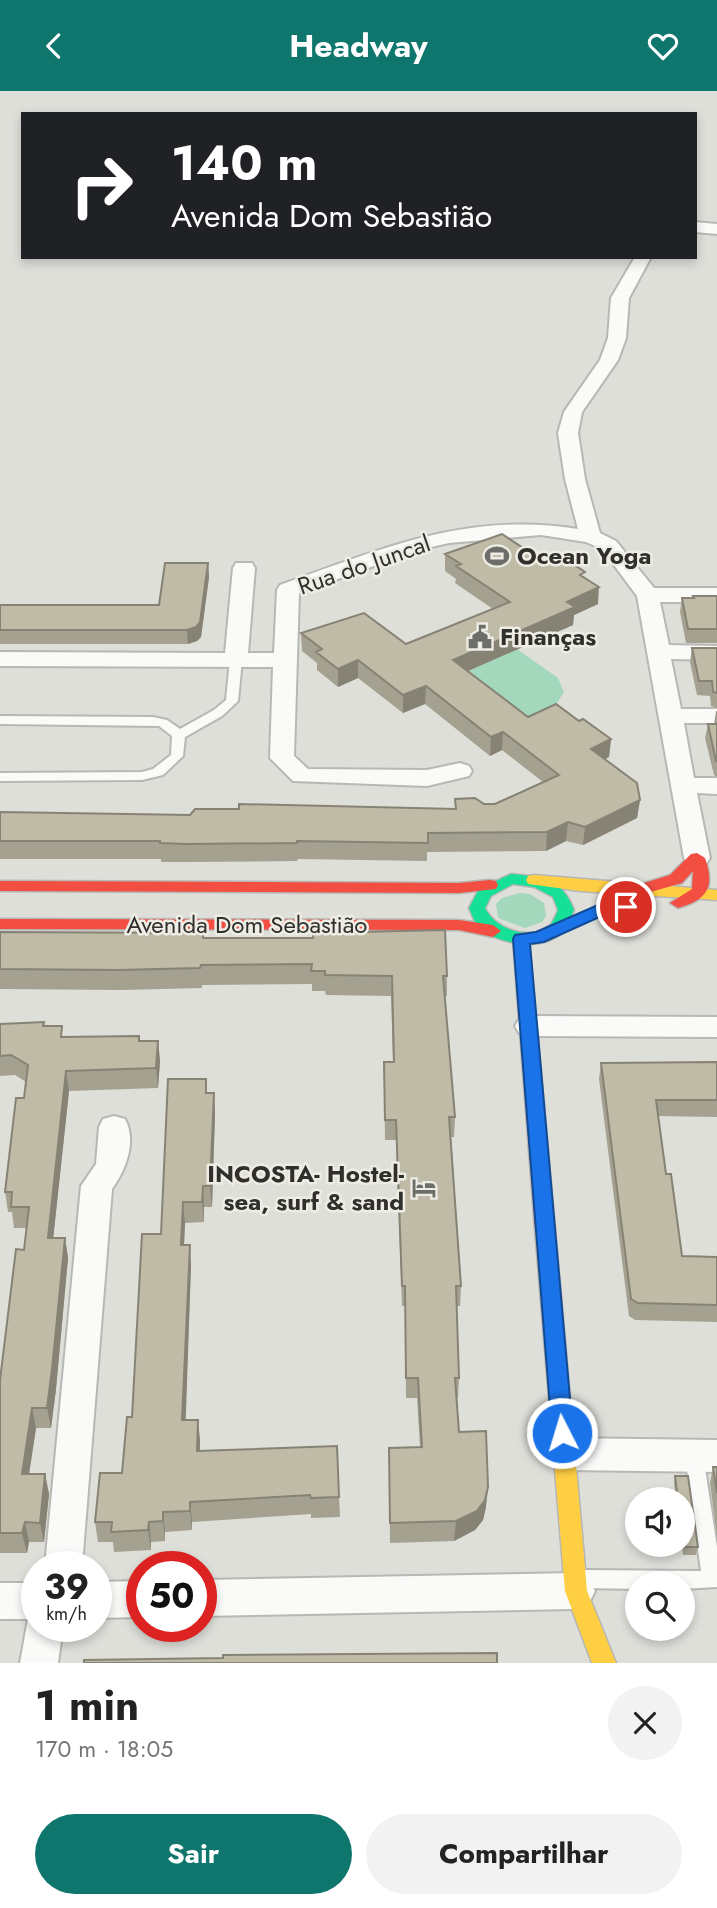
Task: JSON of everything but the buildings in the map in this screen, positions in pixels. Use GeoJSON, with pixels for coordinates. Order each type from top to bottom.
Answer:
{"type":"FeatureCollection","features":[{"type":"Feature","properties":{"kind":"main road"},"geometry":{"type":"LineString","coordinates":[[646,888],[676,879],[697,858],[704,875],[699,892],[688,900],[659,906],[707,911]]}},
{"type":"Feature","properties":{"kind":"main road"},"geometry":{"type":"LineString","coordinates":[[584,916],[539,938],[521,939],[493,932],[482,923],[476,913],[476,902],[481,892],[490,885],[511,879],[534,880],[569,887],[646,888],[717,895]]}},
{"type":"Feature","properties":{"kind":"main road"},"geometry":{"type":"LineString","coordinates":[[534,880],[558,893],[565,902],[563,922],[553,932]]}},
{"type":"Feature","properties":{"kind":"main road","name":"Avenida Dom Sebastião"},"geometry":{"type":"LineString","coordinates":[[0,886],[459,888],[490,885]]}},
{"type":"Feature","properties":{"kind":"main road","name":"Avenida Dom Sebastião"},"geometry":{"type":"LineString","coordinates":[[0,924],[459,925],[493,932]]}},
{"type":"Feature","properties":{"kind":"main road"},"geometry":{"type":"LineString","coordinates":[[521,939],[576,1585],[604,1663]]}},
{"type":"Feature","properties":{"kind":"street"},"geometry":{"type":"LineString","coordinates":[[697,227],[717,229]]}},
{"type":"Feature","properties":{"kind":"street"},"geometry":{"type":"LineString","coordinates":[[642,259],[620,298],[617,338],[609,360],[573,412],[568,433],[575,479],[591,537],[608,545],[648,595],[697,858]]}},
{"type":"Feature","properties":{"kind":"street","name":"Rua do Juncal"},"geometry":{"type":"LineString","coordinates":[[285,660],[288,590],[412,545],[449,537],[541,529],[591,537]]}},
{"type":"Feature","properties":{"kind":"street"},"geometry":{"type":"LineString","coordinates":[[236,660],[244,568]]}},
{"type":"Feature","properties":{"kind":"street"},"geometry":{"type":"LineString","coordinates":[[648,595],[717,595]]}},
{"type":"Feature","properties":{"kind":"street"},"geometry":{"type":"LineString","coordinates":[[659,652],[717,653]]}},
{"type":"Feature","properties":{"kind":"street"},"geometry":{"type":"LineString","coordinates":[[0,659],[285,660],[282,758],[302,776],[427,778],[460,771]]}},
{"type":"Feature","properties":{"kind":"street"},"geometry":{"type":"LineString","coordinates":[[671,716],[717,716]]}},
{"type":"Feature","properties":{"kind":"street"},"geometry":{"type":"LineString","coordinates":[[682,785],[717,786]]}},
{"type":"Feature","properties":{"kind":"street"},"geometry":{"type":"LineString","coordinates":[[529,1025],[717,1027]]}},
{"type":"Feature","properties":{"kind":"street"},"geometry":{"type":"LineString","coordinates":[[64,1551],[97,1186],[111,1167],[114,1127]]}},
{"type":"Feature","properties":{"kind":"street"},"geometry":{"type":"LineString","coordinates":[[564,1454],[705,1456]]}},
{"type":"Feature","properties":{"kind":"street"},"geometry":{"type":"LineString","coordinates":[[217,1597],[576,1585]]}},
{"type":"Feature","properties":{"kind":"street"},"geometry":{"type":"LineString","coordinates":[[0,1601],[21,1601]]}},
{"type":"Feature","properties":{"kind":"street"},"geometry":{"type":"LineString","coordinates":[[39,1663],[42,1642]]}},
{"type":"Feature","properties":{"kind":"lane"},"geometry":{"type":"LineString","coordinates":[[179,735],[218,713],[232,701],[236,660]]}},
{"type":"Feature","properties":{"kind":"lane"},"geometry":{"type":"LineString","coordinates":[[0,720],[153,721],[163,723],[179,735]]}},
{"type":"Feature","properties":{"kind":"lane"},"geometry":{"type":"LineString","coordinates":[[0,777],[142,776],[158,772],[177,757],[179,735]]}},
{"type":"Feature","properties":{"kind":"lane"},"geometry":{"type":"LineString","coordinates":[[576,1585],[712,1580],[705,1456]]}},
{"type":"Feature","properties":{"kind":"green space"},"geometry":{"type":"Polygon","coordinates":[[[517,649],[558,678],[564,692],[555,706],[513,725],[453,678],[517,649]]]}},
{"type":"Feature","properties":{"kind":"green space"},"geometry":{"type":"Polygon","coordinates":[[[520,893],[530,894],[544,903],[546,916],[542,922],[525,928],[498,918],[496,904],[502,898],[520,893]]]}},
{"type":"Feature","properties":{"kind":"traffic: fast"},"geometry":{"type":"LineString","coordinates":[[511,879],[537,882],[560,894],[566,910],[557,928],[540,937],[519,938],[498,932],[483,921],[477,908],[485,893],[511,879]]}},
{"type":"Feature","properties":{"kind":"traffic: slow"},"geometry":{"type":"LineString","coordinates":[[534,880],[717,895]]}},
{"type":"Feature","properties":{"kind":"traffic: slow"},"geometry":{"type":"LineString","coordinates":[[545,1229],[576,1591],[604,1663]]}},
{"type":"Feature","properties":{"kind":"traffic: jam"},"geometry":{"type":"LineString","coordinates":[[647,888],[676,879],[697,858],[702,874],[701,887],[694,896],[678,903]]}},
{"type":"Feature","properties":{"kind":"traffic: jam"},"geometry":{"type":"LineString","coordinates":[[0,886],[459,888],[490,885]]}},
{"type":"Feature","properties":{"kind":"traffic: jam"},"geometry":{"type":"LineString","coordinates":[[0,924],[459,925],[493,931]]}},
{"type":"Feature","properties":{"kind":"traffic: jam"},"geometry":{"type":"LineString","coordinates":[[521,939],[545,1229]]}},
{"type":"Feature","properties":{"kind":"place","name":"Ocean Yoga"},"geometry":{"type":"Point","coordinates":[497,556]}},
{"type":"Feature","properties":{"kind":"place","name":"Finanças"},"geometry":{"type":"Point","coordinates":[480,637]}},
{"type":"Feature","properties":{"kind":"place","name":"INCOSTA- Hostel- sea, surf & sand"},"geometry":{"type":"Point","coordinates":[424,1188]}},
{"type":"Feature","properties":{"kind":"route"},"geometry":{"type":"LineString","coordinates":[[562,1433],[521,939],[539,938],[603,909],[626,907]]}}]}
